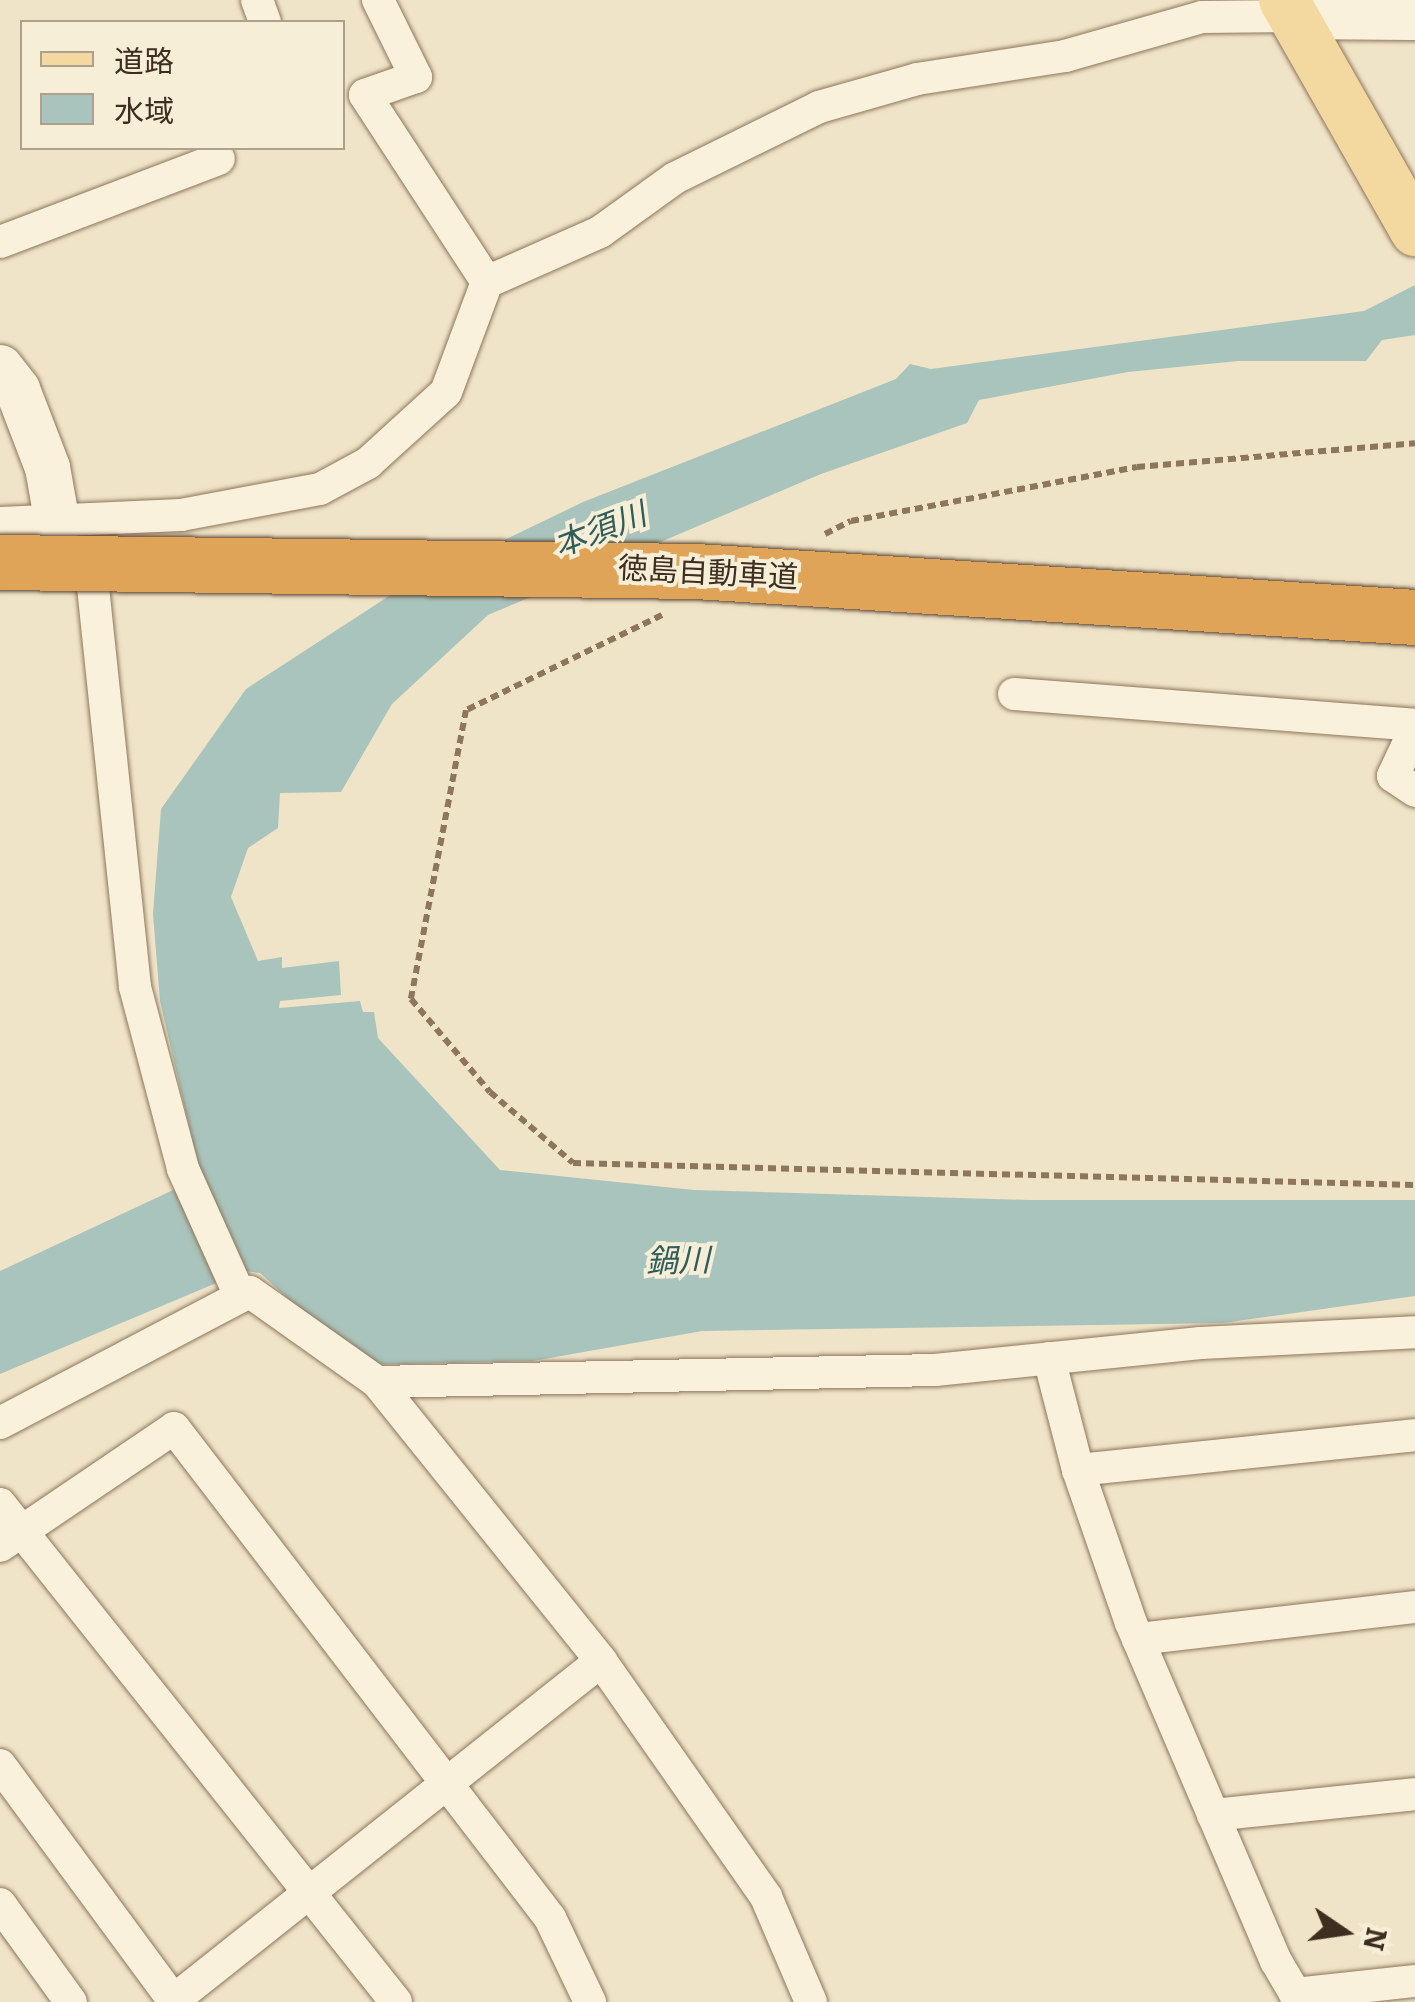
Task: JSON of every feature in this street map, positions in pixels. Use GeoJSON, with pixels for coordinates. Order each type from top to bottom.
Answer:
{"type":"FeatureCollection","features":[{"type":"Feature","properties":{"kind":"highway","name":"徳島自動車道"},"geometry":{"type":"LineString","coordinates":[[0,562],[696,571],[1415,617]]}},
{"type":"Feature","properties":{"kind":"main road"},"geometry":{"type":"LineString","coordinates":[[1343,12],[1415,232]]}},
{"type":"Feature","properties":{"kind":"main road"},"geometry":{"type":"LineString","coordinates":[[0,366],[17,389],[47,467],[57,523]]}},
{"type":"Feature","properties":{"kind":"street"},"geometry":{"type":"LineString","coordinates":[[378,0],[416,77],[354,98],[487,282]]}},
{"type":"Feature","properties":{"kind":"street"},"geometry":{"type":"LineString","coordinates":[[0,523],[181,515],[320,488],[368,463],[446,392],[487,282],[600,232],[725,151],[864,91],[1065,56],[1202,17],[1343,12]]}},
{"type":"Feature","properties":{"kind":"street"},"geometry":{"type":"LineString","coordinates":[[0,242],[219,159]]}},
{"type":"Feature","properties":{"kind":"street"},"geometry":{"type":"LineString","coordinates":[[57,523],[93,587],[135,987],[182,1169],[238,1291]]}},
{"type":"Feature","properties":{"kind":"street"},"geometry":{"type":"LineString","coordinates":[[1014,694],[1415,727],[1392,776],[1415,790]]}},
{"type":"Feature","properties":{"kind":"street"},"geometry":{"type":"LineString","coordinates":[[0,1423],[238,1291],[250,1292],[377,1382],[601,1662],[766,1898],[811,2002]]}},
{"type":"Feature","properties":{"kind":"street"},"geometry":{"type":"LineString","coordinates":[[377,1382],[936,1370],[1049,1358],[1415,1332]]}},
{"type":"Feature","properties":{"kind":"street"},"geometry":{"type":"LineString","coordinates":[[1049,1358],[1078,1470],[1138,1639],[1213,1815],[1298,1998],[1415,1980]]}},
{"type":"Feature","properties":{"kind":"street"},"geometry":{"type":"LineString","coordinates":[[396,2002],[311,1892],[6,1526],[174,1428],[550,1918],[590,2002]]}},
{"type":"Feature","properties":{"kind":"street"},"geometry":{"type":"LineString","coordinates":[[1078,1470],[1415,1434]]}},
{"type":"Feature","properties":{"kind":"street"},"geometry":{"type":"LineString","coordinates":[[1138,1639],[1415,1606]]}},
{"type":"Feature","properties":{"kind":"street"},"geometry":{"type":"LineString","coordinates":[[0,1765],[174,2001],[601,1662]]}},
{"type":"Feature","properties":{"kind":"street"},"geometry":{"type":"LineString","coordinates":[[1213,1815],[1415,1794]]}},
{"type":"Feature","properties":{"kind":"street"},"geometry":{"type":"LineString","coordinates":[[0,1904],[71,2002]]}},
{"type":"Feature","properties":{"kind":"path"},"geometry":{"type":"LineString","coordinates":[[816,538],[850,521],[1137,467],[1415,443]]}},
{"type":"Feature","properties":{"kind":"path"},"geometry":{"type":"LineString","coordinates":[[677,608],[466,710],[411,999],[490,1092],[573,1163],[1415,1185]]}},
{"type":"Feature","properties":{"kind":"water"},"geometry":{"type":"Polygon","coordinates":[[[1415,285],[1415,335],[1382,340],[1366,361],[1238,361],[1128,372],[979,400],[967,423],[821,474],[488,615],[392,704],[341,792],[280,793],[278,828],[248,848],[231,897],[258,961],[282,957],[282,968],[339,961],[341,995],[280,1001],[279,1008],[360,1001],[363,1012],[374,1012],[378,1038],[500,1170],[694,1190],[1029,1200],[1415,1200],[1415,1296],[1223,1323],[702,1331],[533,1361],[361,1365],[260,1273],[245,1271],[0,1374],[0,1271],[201,1177],[160,1001],[153,914],[161,809],[246,689],[389,596],[583,502],[896,379],[910,364],[931,369],[1364,311],[1415,285]]]}},
{"type":"Feature","properties":{"kind":"water label","name":"本須川"},"geometry":{"type":"Point","coordinates":[600,530]}},
{"type":"Feature","properties":{"kind":"water label","name":"鍋川"},"geometry":{"type":"Point","coordinates":[678,1261]}}]}
